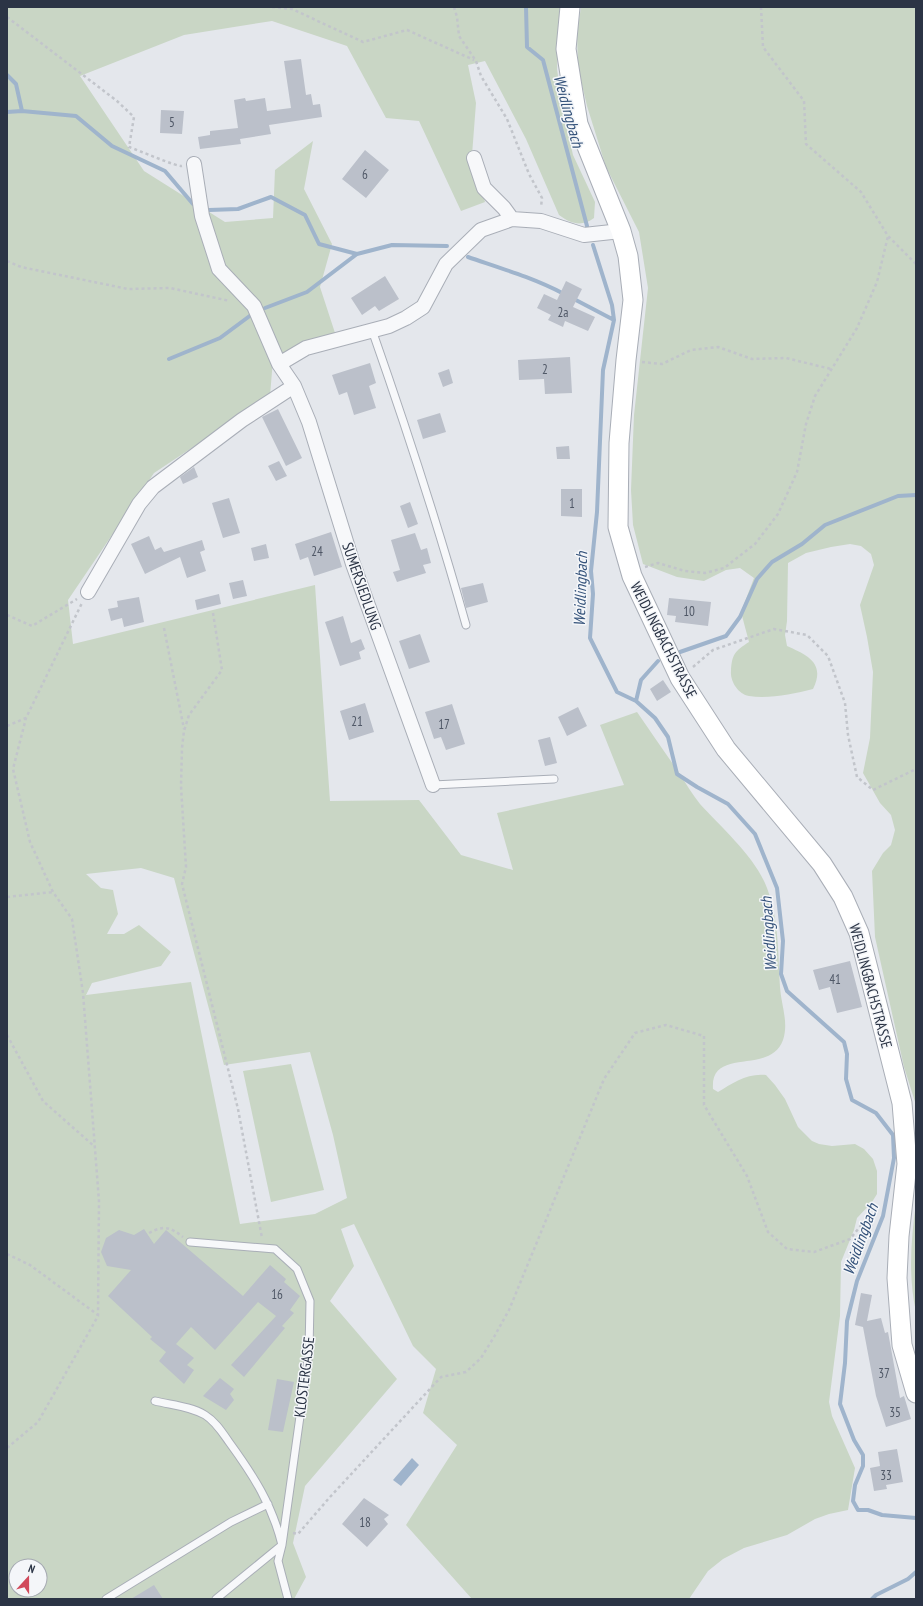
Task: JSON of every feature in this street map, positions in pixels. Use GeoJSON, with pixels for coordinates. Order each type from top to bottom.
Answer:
{"type":"FeatureCollection","features":[{"type":"Feature","properties":{"kind":"main road","name":"WEIDLINGBACHSTRASSE"},"geometry":{"type":"LineString","coordinates":[[570,7],[566,49],[578,124],[621,231],[628,256],[634,300],[626,360],[619,443],[618,527],[632,576],[680,678],[726,749],[822,864],[843,897],[860,933],[902,1103],[907,1164],[899,1236],[897,1278],[902,1345],[916,1393]]}},
{"type":"Feature","properties":{"kind":"street"},"geometry":{"type":"LineString","coordinates":[[474,158],[484,188],[504,208],[512,219]]}},
{"type":"Feature","properties":{"kind":"street","name":"SUMERSIEDLUNG"},"geometry":{"type":"LineString","coordinates":[[194,164],[202,216],[219,269],[254,306],[279,364],[294,386],[309,422],[353,564],[433,785]]}},
{"type":"Feature","properties":{"kind":"street"},"geometry":{"type":"LineString","coordinates":[[279,364],[306,348],[389,326],[406,318],[423,307],[446,264],[481,230],[512,219],[542,221],[584,235],[621,231]]}},
{"type":"Feature","properties":{"kind":"street"},"geometry":{"type":"LineString","coordinates":[[88,592],[139,504],[153,487],[242,420],[294,386]]}},
{"type":"Feature","properties":{"kind":"lane"},"geometry":{"type":"LineString","coordinates":[[372,330],[407,429],[466,624]]}},
{"type":"Feature","properties":{"kind":"lane"},"geometry":{"type":"LineString","coordinates":[[433,785],[554,779]]}},
{"type":"Feature","properties":{"kind":"lane","name":"KLOSTERGASSE"},"geometry":{"type":"LineString","coordinates":[[190,1242],[275,1249],[297,1269],[310,1301],[309,1352],[282,1545],[278,1561],[288,1599]]}},
{"type":"Feature","properties":{"kind":"lane"},"geometry":{"type":"LineString","coordinates":[[155,1401],[196,1410],[215,1422],[249,1470],[276,1522],[282,1545],[216,1599]]}},
{"type":"Feature","properties":{"kind":"lane"},"geometry":{"type":"LineString","coordinates":[[106,1599],[230,1522],[268,1504]]}},
{"type":"Feature","properties":{"kind":"path"},"geometry":{"type":"LineString","coordinates":[[272,7],[292,9],[363,42],[407,30],[476,61]]}},
{"type":"Feature","properties":{"kind":"path"},"geometry":{"type":"LineString","coordinates":[[454,7],[457,17],[459,36],[476,61],[481,76],[507,120],[529,174],[542,198],[542,221]]}},
{"type":"Feature","properties":{"kind":"path"},"geometry":{"type":"LineString","coordinates":[[760,7],[762,47],[804,101],[806,144],[861,192],[888,236],[916,264]]}},
{"type":"Feature","properties":{"kind":"path"},"geometry":{"type":"LineString","coordinates":[[7,17],[117,101],[134,117],[129,147],[178,167],[194,164]]}},
{"type":"Feature","properties":{"kind":"path"},"geometry":{"type":"LineString","coordinates":[[632,576],[643,567],[658,563],[685,571],[705,573],[724,568],[755,544],[778,514],[797,472],[806,424],[815,396],[857,328],[877,282],[888,236]]}},
{"type":"Feature","properties":{"kind":"path"},"geometry":{"type":"LineString","coordinates":[[7,261],[21,267],[128,289],[170,288],[254,306]]}},
{"type":"Feature","properties":{"kind":"path"},"geometry":{"type":"LineString","coordinates":[[626,360],[662,364],[691,350],[718,347],[752,359],[786,358],[831,369]]}},
{"type":"Feature","properties":{"kind":"path"},"geometry":{"type":"LineString","coordinates":[[7,615],[32,626],[88,592]]}},
{"type":"Feature","properties":{"kind":"path"},"geometry":{"type":"LineString","coordinates":[[7,1448],[38,1422],[98,1316],[99,1201],[83,993],[72,919],[53,892],[30,842],[13,769],[26,718],[88,592]]}},
{"type":"Feature","properties":{"kind":"path"},"geometry":{"type":"LineString","coordinates":[[213,613],[222,670],[189,715],[184,731],[182,748],[182,786],[186,867],[182,884],[238,1109],[265,1248]]}},
{"type":"Feature","properties":{"kind":"path"},"geometry":{"type":"LineString","coordinates":[[164,628],[184,731]]}},
{"type":"Feature","properties":{"kind":"path"},"geometry":{"type":"LineString","coordinates":[[680,678],[714,650],[774,629],[807,635],[828,656],[845,703],[848,735],[856,776],[872,790],[916,769]]}},
{"type":"Feature","properties":{"kind":"path"},"geometry":{"type":"LineString","coordinates":[[7,726],[26,718]]}},
{"type":"Feature","properties":{"kind":"path"},"geometry":{"type":"LineString","coordinates":[[7,897],[53,892]]}},
{"type":"Feature","properties":{"kind":"path"},"geometry":{"type":"LineString","coordinates":[[284,1530],[298,1534],[330,1497],[441,1377],[466,1372],[481,1358],[509,1310],[604,1079],[635,1033],[666,1025],[704,1036],[704,1105],[747,1176],[768,1232],[787,1249],[814,1252],[850,1239],[863,1223],[874,1227]]}},
{"type":"Feature","properties":{"kind":"path"},"geometry":{"type":"LineString","coordinates":[[7,1035],[44,1100],[95,1147]]}},
{"type":"Feature","properties":{"kind":"path"},"geometry":{"type":"LineString","coordinates":[[149,1233],[160,1227],[174,1230],[190,1242]]}},
{"type":"Feature","properties":{"kind":"path"},"geometry":{"type":"LineString","coordinates":[[7,1254],[30,1265],[98,1316]]}},
{"type":"Feature","properties":{"kind":"green space"},"geometry":{"type":"Polygon","coordinates":[[[7,7],[560,7],[557,69],[563,111],[573,155],[595,202],[594,218],[585,223],[568,221],[559,215],[526,139],[485,61],[468,65],[476,103],[472,155],[485,202],[461,211],[419,121],[386,118],[347,46],[272,21],[184,35],[80,76],[144,171],[225,222],[273,218],[275,170],[313,141],[304,189],[332,244],[320,287],[336,336],[273,359],[270,396],[154,473],[68,600],[73,644],[315,585],[330,801],[419,800],[461,855],[513,870],[497,813],[624,785],[600,725],[637,712],[700,804],[738,844],[755,866],[767,888],[774,912],[781,994],[785,1020],[785,1033],[783,1040],[776,1051],[766,1057],[730,1064],[721,1068],[715,1076],[713,1089],[718,1092],[746,1077],[766,1075],[785,1099],[798,1127],[812,1141],[819,1144],[832,1146],[855,1144],[864,1149],[873,1159],[877,1171],[877,1194],[872,1202],[857,1218],[854,1230],[841,1262],[840,1316],[829,1402],[832,1416],[855,1468],[848,1510],[815,1519],[787,1535],[744,1548],[723,1559],[708,1571],[689,1599],[472,1599],[406,1525],[457,1445],[423,1413],[436,1369],[413,1346],[354,1224],[341,1229],[354,1266],[330,1301],[397,1379],[305,1486],[293,1543],[306,1577],[294,1599],[7,1599],[7,7]],[[141,868],[86,874],[101,888],[113,890],[118,914],[107,934],[124,934],[139,925],[171,952],[161,966],[92,983],[86,995],[191,982],[240,1224],[315,1214],[347,1198],[333,1135],[310,1052],[224,1065],[174,878],[141,868]]]}},
{"type":"Feature","properties":{"kind":"green space"},"geometry":{"type":"Polygon","coordinates":[[[581,7],[916,7],[916,1105],[904,1067],[875,937],[872,871],[883,853],[891,845],[895,830],[891,815],[880,803],[863,773],[870,738],[873,672],[860,605],[874,565],[871,554],[861,546],[850,544],[806,553],[788,563],[787,621],[785,635],[787,646],[801,653],[812,661],[816,666],[816,680],[813,689],[765,697],[749,696],[741,693],[733,683],[731,675],[733,657],[740,648],[749,642],[741,612],[754,578],[740,568],[726,570],[704,581],[677,577],[643,564],[633,525],[631,490],[634,415],[648,288],[639,232],[606,167],[587,106],[578,68],[577,34],[581,7]]]}},
{"type":"Feature","properties":{"kind":"green space"},"geometry":{"type":"Polygon","coordinates":[[[291,1064],[324,1190],[271,1202],[243,1071],[291,1064]]]}},
{"type":"Feature","properties":{"kind":"green space"},"geometry":{"type":"Polygon","coordinates":[[[916,1203],[916,1312],[913,1298],[911,1258],[916,1203]]]}},
{"type":"Feature","properties":{"kind":"water"},"geometry":{"type":"Polygon","coordinates":[[[412,1458],[419,1465],[401,1486],[393,1480],[412,1458]]]}},
{"type":"Feature","properties":{"kind":"building"},"geometry":{"type":"Polygon","coordinates":[[[301,59],[306,95],[311,94],[313,105],[320,104],[322,117],[269,125],[271,134],[240,139],[241,144],[200,149],[198,137],[210,135],[210,131],[238,128],[234,100],[245,98],[246,101],[265,98],[267,111],[291,108],[284,61],[301,59]]]}},
{"type":"Feature","properties":{"kind":"building"},"geometry":{"type":"Polygon","coordinates":[[[161,110],[184,111],[182,134],[160,133],[161,110]]]}},
{"type":"Feature","properties":{"kind":"building"},"geometry":{"type":"Polygon","coordinates":[[[365,150],[389,170],[366,198],[342,179],[365,150]]]}},
{"type":"Feature","properties":{"kind":"building"},"geometry":{"type":"Polygon","coordinates":[[[385,276],[399,299],[379,311],[375,306],[362,315],[351,298],[385,276]]]}},
{"type":"Feature","properties":{"kind":"building"},"geometry":{"type":"Polygon","coordinates":[[[566,281],[582,289],[573,307],[595,317],[588,331],[565,321],[563,327],[548,320],[551,315],[537,308],[544,294],[557,300],[566,281]]]}},
{"type":"Feature","properties":{"kind":"building"},"geometry":{"type":"Polygon","coordinates":[[[570,357],[572,393],[545,394],[544,379],[519,380],[518,360],[570,357]]]}},
{"type":"Feature","properties":{"kind":"building"},"geometry":{"type":"Polygon","coordinates":[[[370,363],[376,383],[369,386],[376,408],[354,415],[347,392],[339,395],[332,375],[370,363]]]}},
{"type":"Feature","properties":{"kind":"building"},"geometry":{"type":"Polygon","coordinates":[[[449,369],[453,383],[443,387],[438,373],[449,369]]]}},
{"type":"Feature","properties":{"kind":"building"},"geometry":{"type":"Polygon","coordinates":[[[278,409],[302,458],[286,466],[262,417],[278,409]]]}},
{"type":"Feature","properties":{"kind":"building"},"geometry":{"type":"Polygon","coordinates":[[[440,413],[446,432],[423,439],[417,420],[440,413]]]}},
{"type":"Feature","properties":{"kind":"building"},"geometry":{"type":"Polygon","coordinates":[[[569,446],[570,459],[557,459],[556,447],[569,446]]]}},
{"type":"Feature","properties":{"kind":"building"},"geometry":{"type":"Polygon","coordinates":[[[279,461],[287,476],[276,481],[268,466],[279,461]]]}},
{"type":"Feature","properties":{"kind":"building"},"geometry":{"type":"Polygon","coordinates":[[[194,467],[198,477],[183,484],[180,477],[194,467]]]}},
{"type":"Feature","properties":{"kind":"building"},"geometry":{"type":"Polygon","coordinates":[[[561,489],[582,489],[582,517],[561,516],[561,489]]]}},
{"type":"Feature","properties":{"kind":"building"},"geometry":{"type":"Polygon","coordinates":[[[229,498],[240,533],[223,538],[212,503],[229,498]]]}},
{"type":"Feature","properties":{"kind":"building"},"geometry":{"type":"Polygon","coordinates":[[[410,502],[418,524],[408,528],[400,506],[410,502]]]}},
{"type":"Feature","properties":{"kind":"building"},"geometry":{"type":"Polygon","coordinates":[[[331,532],[342,567],[314,576],[308,557],[300,560],[295,544],[331,532]]]}},
{"type":"Feature","properties":{"kind":"building"},"geometry":{"type":"Polygon","coordinates":[[[415,533],[421,550],[427,548],[431,563],[423,565],[426,573],[397,582],[393,572],[400,570],[391,540],[415,533]]]}},
{"type":"Feature","properties":{"kind":"building"},"geometry":{"type":"Polygon","coordinates":[[[149,536],[155,550],[161,547],[164,552],[202,540],[205,550],[200,552],[206,571],[187,578],[180,557],[145,574],[131,544],[149,536]]]}},
{"type":"Feature","properties":{"kind":"building"},"geometry":{"type":"Polygon","coordinates":[[[266,544],[269,558],[254,561],[251,548],[266,544]]]}},
{"type":"Feature","properties":{"kind":"building"},"geometry":{"type":"Polygon","coordinates":[[[243,580],[247,596],[233,599],[229,583],[243,580]]]}},
{"type":"Feature","properties":{"kind":"building"},"geometry":{"type":"Polygon","coordinates":[[[483,583],[488,602],[466,608],[461,588],[483,583]]]}},
{"type":"Feature","properties":{"kind":"building"},"geometry":{"type":"Polygon","coordinates":[[[219,594],[221,604],[197,610],[195,600],[219,594]]]}},
{"type":"Feature","properties":{"kind":"building"},"geometry":{"type":"Polygon","coordinates":[[[139,597],[144,622],[124,627],[122,618],[111,621],[108,609],[118,607],[117,601],[139,597]]]}},
{"type":"Feature","properties":{"kind":"building"},"geometry":{"type":"Polygon","coordinates":[[[669,598],[711,602],[708,626],[675,622],[676,616],[667,615],[669,598]]]}},
{"type":"Feature","properties":{"kind":"building"},"geometry":{"type":"Polygon","coordinates":[[[343,616],[351,643],[361,639],[365,649],[359,652],[361,659],[340,666],[325,622],[343,616]]]}},
{"type":"Feature","properties":{"kind":"building"},"geometry":{"type":"Polygon","coordinates":[[[420,634],[430,662],[409,669],[399,641],[420,634]]]}},
{"type":"Feature","properties":{"kind":"building"},"geometry":{"type":"Polygon","coordinates":[[[663,680],[671,692],[657,701],[650,689],[663,680]]]}},
{"type":"Feature","properties":{"kind":"building"},"geometry":{"type":"Polygon","coordinates":[[[365,703],[374,732],[349,740],[340,711],[365,703]]]}},
{"type":"Feature","properties":{"kind":"building"},"geometry":{"type":"Polygon","coordinates":[[[452,704],[465,744],[446,750],[441,737],[434,739],[425,712],[452,704]]]}},
{"type":"Feature","properties":{"kind":"building"},"geometry":{"type":"Polygon","coordinates":[[[578,707],[587,726],[567,736],[558,717],[578,707]]]}},
{"type":"Feature","properties":{"kind":"building"},"geometry":{"type":"Polygon","coordinates":[[[550,737],[557,763],[545,766],[538,740],[550,737]]]}},
{"type":"Feature","properties":{"kind":"building"},"geometry":{"type":"Polygon","coordinates":[[[850,961],[862,1007],[837,1013],[830,987],[819,990],[813,970],[850,961]]]}},
{"type":"Feature","properties":{"kind":"building"},"geometry":{"type":"Polygon","coordinates":[[[144,1229],[154,1244],[166,1230],[243,1296],[270,1265],[286,1279],[284,1282],[300,1296],[290,1310],[294,1313],[282,1326],[285,1328],[244,1377],[231,1365],[276,1316],[258,1302],[215,1350],[191,1327],[176,1344],[194,1358],[187,1365],[194,1370],[184,1384],[159,1361],[166,1352],[150,1339],[152,1337],[108,1296],[131,1270],[107,1266],[101,1252],[106,1238],[119,1230],[134,1235],[144,1229]]]}},
{"type":"Feature","properties":{"kind":"building"},"geometry":{"type":"Polygon","coordinates":[[[861,1293],[872,1295],[867,1321],[881,1318],[885,1333],[888,1332],[900,1398],[904,1396],[911,1419],[886,1427],[876,1396],[863,1327],[855,1325],[861,1293]]]}},
{"type":"Feature","properties":{"kind":"building"},"geometry":{"type":"Polygon","coordinates":[[[220,1378],[234,1389],[230,1394],[234,1400],[226,1410],[203,1396],[220,1378]]]}},
{"type":"Feature","properties":{"kind":"building"},"geometry":{"type":"Polygon","coordinates":[[[277,1379],[294,1382],[283,1432],[268,1430],[277,1379]]]}},
{"type":"Feature","properties":{"kind":"building"},"geometry":{"type":"Polygon","coordinates":[[[897,1449],[903,1482],[886,1485],[887,1489],[874,1491],[870,1468],[880,1466],[878,1452],[897,1449]]]}},
{"type":"Feature","properties":{"kind":"building"},"geometry":{"type":"Polygon","coordinates":[[[364,1498],[389,1515],[384,1519],[388,1524],[367,1547],[342,1524],[364,1498]]]}},
{"type":"Feature","properties":{"kind":"building"},"geometry":{"type":"Polygon","coordinates":[[[154,1585],[163,1599],[131,1599],[154,1585]]]}},
{"type":"Feature","properties":{"kind":"waterway","name":"Weidlingbach"},"geometry":{"type":"LineString","coordinates":[[526,7],[527,47],[543,60],[587,226]]}},
{"type":"Feature","properties":{"kind":"waterway"},"geometry":{"type":"LineString","coordinates":[[7,75],[16,84],[22,111]]}},
{"type":"Feature","properties":{"kind":"waterway"},"geometry":{"type":"LineString","coordinates":[[7,112],[22,111],[76,116],[112,146],[165,171],[193,204]]}},
{"type":"Feature","properties":{"kind":"waterway"},"geometry":{"type":"LineString","coordinates":[[209,210],[238,209],[271,197],[305,215],[319,244],[357,254],[392,245],[447,246]]}},
{"type":"Feature","properties":{"kind":"waterway","name":"Weidlingbach"},"geometry":{"type":"LineString","coordinates":[[593,245],[612,305],[614,320],[603,370],[597,512],[591,571],[593,594],[590,638],[617,692],[636,701],[655,718],[668,737],[677,774],[728,804],[755,834],[777,888],[783,941],[781,974],[787,991],[844,1042],[847,1054],[846,1079],[852,1100],[876,1113],[893,1135],[894,1158],[883,1216],[857,1281],[847,1321],[845,1363],[840,1404],[854,1440],[863,1455],[863,1466],[855,1485],[853,1501],[858,1510],[868,1510],[882,1515],[916,1518]]}},
{"type":"Feature","properties":{"kind":"waterway"},"geometry":{"type":"LineString","coordinates":[[265,308],[307,292],[357,254]]}},
{"type":"Feature","properties":{"kind":"waterway"},"geometry":{"type":"LineString","coordinates":[[468,257],[529,278],[564,294]]}},
{"type":"Feature","properties":{"kind":"waterway"},"geometry":{"type":"LineString","coordinates":[[572,298],[614,320]]}},
{"type":"Feature","properties":{"kind":"waterway"},"geometry":{"type":"LineString","coordinates":[[169,359],[220,338],[251,315]]}},
{"type":"Feature","properties":{"kind":"waterway"},"geometry":{"type":"LineString","coordinates":[[680,652],[726,636],[740,617],[757,579],[772,562],[802,544],[825,525],[898,496],[916,495]]}},
{"type":"Feature","properties":{"kind":"waterway"},"geometry":{"type":"LineString","coordinates":[[636,701],[641,680],[658,661]]}},
{"type":"Feature","properties":{"kind":"waterway","name":"Weidlingbach"},"geometry":{"type":"LineString","coordinates":[[872,1599],[876,1595],[908,1579],[916,1572]]}}]}
